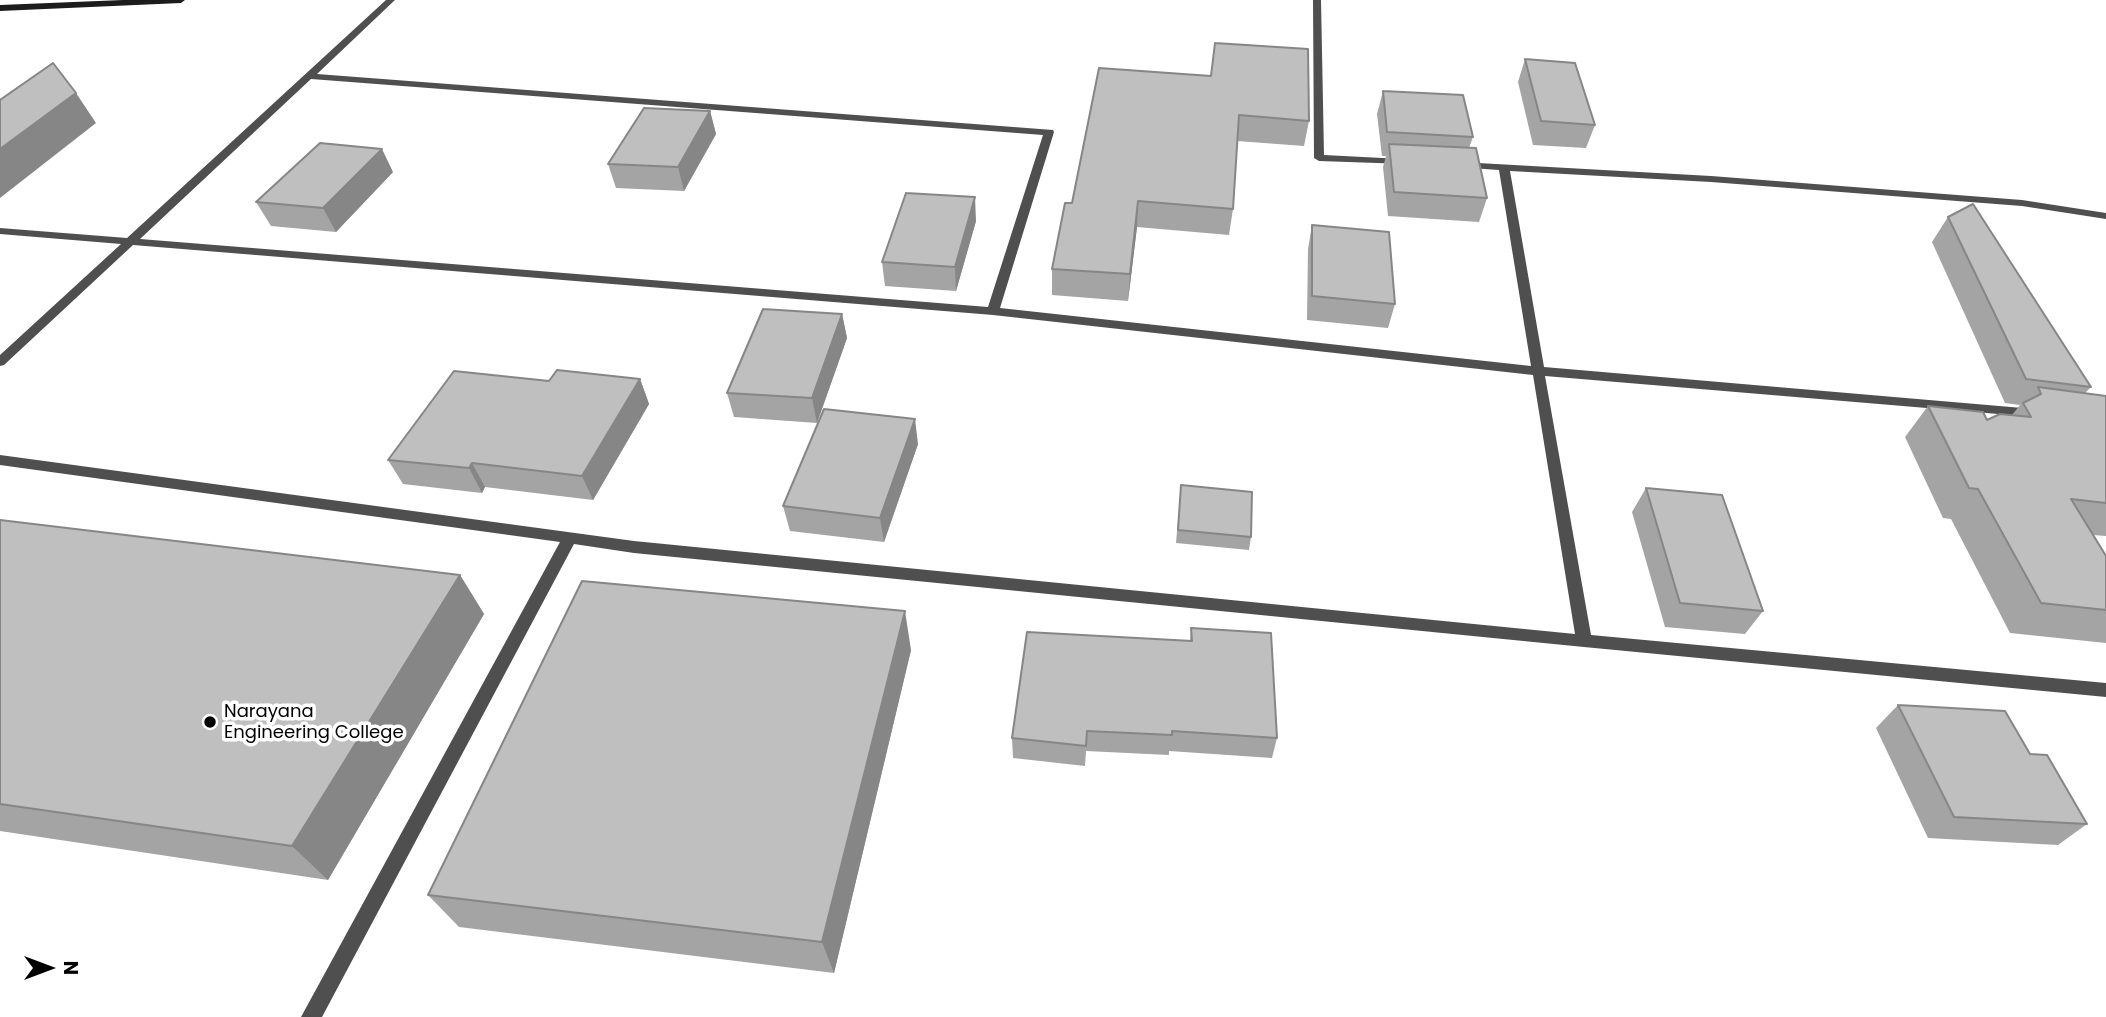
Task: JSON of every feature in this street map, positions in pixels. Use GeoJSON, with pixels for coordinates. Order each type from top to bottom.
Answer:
{"type":"FeatureCollection","features":[{"type":"Feature","properties":{"kind":"street"},"geometry":{"type":"LineString","coordinates":[[0,8],[181,0]]}},
{"type":"Feature","properties":{"kind":"street"},"geometry":{"type":"LineString","coordinates":[[0,362],[391,0]]}},
{"type":"Feature","properties":{"kind":"street"},"geometry":{"type":"LineString","coordinates":[[1317,0],[1320,158],[1412,163]]}},
{"type":"Feature","properties":{"kind":"street"},"geometry":{"type":"LineString","coordinates":[[307,76],[1049,132],[993,311]]}},
{"type":"Feature","properties":{"kind":"street"},"geometry":{"type":"LineString","coordinates":[[1451,165],[1711,179],[2022,203],[2106,216]]}},
{"type":"Feature","properties":{"kind":"street"},"geometry":{"type":"LineString","coordinates":[[1504,168],[1584,641]]}},
{"type":"Feature","properties":{"kind":"street"},"geometry":{"type":"LineString","coordinates":[[0,231],[993,311],[1537,371],[2043,415]]}},
{"type":"Feature","properties":{"kind":"street"},"geometry":{"type":"LineString","coordinates":[[0,460],[661,550],[2106,690]]}},
{"type":"Feature","properties":{"kind":"street"},"geometry":{"type":"LineString","coordinates":[[311,1017],[570,538]]}},
{"type":"Feature","properties":{"kind":"building"},"geometry":{"type":"Polygon","coordinates":[[[1215,43],[1308,49],[1309,121],[1239,115],[1233,209],[1138,201],[1130,274],[1052,269],[1065,203],[1072,203],[1099,68],[1211,76],[1215,43]]]}},
{"type":"Feature","properties":{"kind":"building"},"geometry":{"type":"Polygon","coordinates":[[[1525,59],[1575,63],[1595,125],[1541,121],[1525,59]]]}},
{"type":"Feature","properties":{"kind":"building"},"geometry":{"type":"Polygon","coordinates":[[[53,63],[76,93],[0,149],[0,100],[53,63]]]}},
{"type":"Feature","properties":{"kind":"building"},"geometry":{"type":"Polygon","coordinates":[[[1383,91],[1463,95],[1473,137],[1387,132],[1383,91]]]}},
{"type":"Feature","properties":{"kind":"building"},"geometry":{"type":"Polygon","coordinates":[[[644,108],[710,111],[678,167],[608,164],[644,108]]]}},
{"type":"Feature","properties":{"kind":"building"},"geometry":{"type":"Polygon","coordinates":[[[320,143],[382,149],[323,208],[256,202],[320,143]]]}},
{"type":"Feature","properties":{"kind":"building"},"geometry":{"type":"Polygon","coordinates":[[[1389,144],[1476,148],[1487,198],[1394,192],[1389,144]]]}},
{"type":"Feature","properties":{"kind":"building"},"geometry":{"type":"Polygon","coordinates":[[[906,193],[975,197],[955,267],[882,262],[906,193]]]}},
{"type":"Feature","properties":{"kind":"building"},"geometry":{"type":"Polygon","coordinates":[[[1973,204],[2091,387],[2026,379],[1948,217],[1973,204]]]}},
{"type":"Feature","properties":{"kind":"building"},"geometry":{"type":"Polygon","coordinates":[[[1312,225],[1389,232],[1395,304],[1312,296],[1312,225]]]}},
{"type":"Feature","properties":{"kind":"building"},"geometry":{"type":"Polygon","coordinates":[[[763,309],[842,314],[812,398],[727,393],[763,309]]]}},
{"type":"Feature","properties":{"kind":"building"},"geometry":{"type":"Polygon","coordinates":[[[557,370],[640,379],[582,476],[472,463],[469,468],[388,460],[454,371],[549,381],[557,370]]]}},
{"type":"Feature","properties":{"kind":"building"},"geometry":{"type":"Polygon","coordinates":[[[2038,387],[2106,396],[2106,503],[2071,499],[2106,556],[2106,610],[2041,603],[1978,489],[1969,488],[1928,406],[1983,412],[1987,420],[2000,414],[2031,417],[2023,403],[2041,394],[2038,387]]]}},
{"type":"Feature","properties":{"kind":"building"},"geometry":{"type":"Polygon","coordinates":[[[824,409],[915,419],[880,518],[783,506],[824,409]]]}},
{"type":"Feature","properties":{"kind":"building"},"geometry":{"type":"Polygon","coordinates":[[[1181,485],[1252,492],[1251,537],[1178,530],[1181,485]]]}},
{"type":"Feature","properties":{"kind":"building"},"geometry":{"type":"Polygon","coordinates":[[[1646,488],[1722,495],[1763,611],[1680,603],[1646,488]]]}},
{"type":"Feature","properties":{"kind":"building","name":"Narayana Engineering College"},"geometry":{"type":"Polygon","coordinates":[[[0,520],[460,575],[292,846],[0,804],[0,520]]]}},
{"type":"Feature","properties":{"kind":"building"},"geometry":{"type":"Polygon","coordinates":[[[582,581],[905,611],[822,942],[428,895],[582,581]]]}},
{"type":"Feature","properties":{"kind":"building"},"geometry":{"type":"Polygon","coordinates":[[[1191,628],[1271,633],[1277,738],[1172,731],[1172,735],[1087,731],[1086,746],[1012,738],[1027,632],[1192,641],[1191,628]]]}},
{"type":"Feature","properties":{"kind":"building"},"geometry":{"type":"Polygon","coordinates":[[[1898,705],[2005,711],[2030,754],[2047,755],[2087,824],[1954,817],[1898,705]]]}},
{"type":"Feature","properties":{"kind":"place","name":"Narayana Engineering College"},"geometry":{"type":"Point","coordinates":[210,722]}}]}
